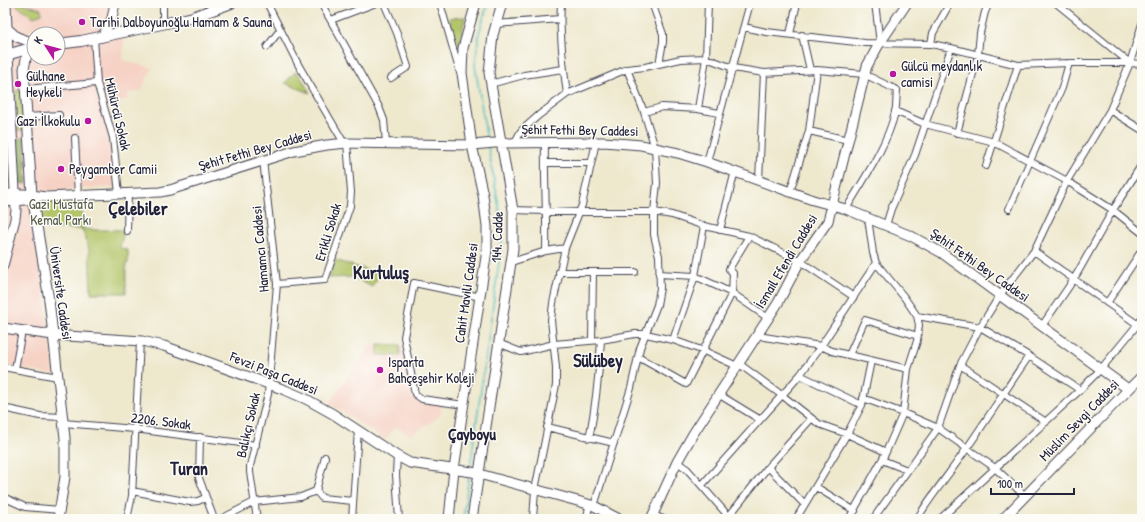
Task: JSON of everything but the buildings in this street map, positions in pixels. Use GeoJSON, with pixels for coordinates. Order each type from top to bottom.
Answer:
{"type":"FeatureCollection","features":[{"type":"Feature","properties":{"kind":"main road"},"geometry":{"type":"LineString","coordinates":[[66,43],[81,42],[186,19],[226,4]]}},
{"type":"Feature","properties":{"kind":"main road"},"geometry":{"type":"LineString","coordinates":[[5,55],[26,48]]}},
{"type":"Feature","properties":{"kind":"street"},"geometry":{"type":"LineString","coordinates":[[3,266],[15,219],[16,197],[9,82],[5,55],[8,29],[6,3]]}},
{"type":"Feature","properties":{"kind":"street"},"geometry":{"type":"LineString","coordinates":[[98,38],[112,18],[115,3]]}},
{"type":"Feature","properties":{"kind":"street"},"geometry":{"type":"LineString","coordinates":[[163,3],[163,24]]}},
{"type":"Feature","properties":{"kind":"street"},"geometry":{"type":"LineString","coordinates":[[267,3],[280,30],[345,143]]}},
{"type":"Feature","properties":{"kind":"street"},"geometry":{"type":"LineString","coordinates":[[321,3],[379,107],[384,120],[386,143]]}},
{"type":"Feature","properties":{"kind":"street"},"geometry":{"type":"LineString","coordinates":[[331,20],[376,3]]}},
{"type":"Feature","properties":{"kind":"street"},"geometry":{"type":"LineString","coordinates":[[384,3],[397,33],[408,67],[391,78]]}},
{"type":"Feature","properties":{"kind":"street","name":"Cahit Mavili Caddesi"},"geometry":{"type":"LineString","coordinates":[[440,3],[463,83],[484,195],[487,226],[487,250],[481,297],[464,405],[457,469],[449,519]]}},
{"type":"Feature","properties":{"kind":"street"},"geometry":{"type":"LineString","coordinates":[[463,83],[463,48],[476,3]]}},
{"type":"Feature","properties":{"kind":"street","name":"144. Cadde"},"geometry":{"type":"LineString","coordinates":[[472,519],[475,473],[498,343],[511,262],[513,238],[513,210],[498,142],[490,84],[490,54],[492,35],[502,3]]}},
{"type":"Feature","properties":{"kind":"street"},"geometry":{"type":"LineString","coordinates":[[561,3],[560,19],[563,68],[567,94]]}},
{"type":"Feature","properties":{"kind":"street"},"geometry":{"type":"LineString","coordinates":[[652,3],[663,34],[659,64]]}},
{"type":"Feature","properties":{"kind":"street"},"geometry":{"type":"LineString","coordinates":[[698,109],[706,58],[708,3]]}},
{"type":"Feature","properties":{"kind":"street"},"geometry":{"type":"LineString","coordinates":[[707,162],[719,113],[733,68],[750,3]]}},
{"type":"Feature","properties":{"kind":"street"},"geometry":{"type":"LineString","coordinates":[[790,34],[797,3]]}},
{"type":"Feature","properties":{"kind":"street"},"geometry":{"type":"LineString","coordinates":[[875,3],[880,43]]}},
{"type":"Feature","properties":{"kind":"street","name":"İsmail Efendi Caddesi"},"geometry":{"type":"LineString","coordinates":[[652,517],[677,462],[692,434],[768,318],[800,261],[826,225],[864,74],[872,56],[907,3]]}},
{"type":"Feature","properties":{"kind":"street"},"geometry":{"type":"LineString","coordinates":[[931,44],[933,33],[950,3]]}},
{"type":"Feature","properties":{"kind":"street"},"geometry":{"type":"LineString","coordinates":[[957,133],[978,55],[980,33],[985,12],[989,3]]}},
{"type":"Feature","properties":{"kind":"street"},"geometry":{"type":"LineString","coordinates":[[1056,3],[1063,5],[1130,63]]}},
{"type":"Feature","properties":{"kind":"street"},"geometry":{"type":"LineString","coordinates":[[495,24],[560,19]]}},
{"type":"Feature","properties":{"kind":"street"},"geometry":{"type":"LineString","coordinates":[[873,519],[906,470],[938,428],[960,365],[980,327],[1000,295],[1034,251],[1067,181],[1110,110],[1130,63],[1142,24]]}},
{"type":"Feature","properties":{"kind":"street"},"geometry":{"type":"LineString","coordinates":[[744,27],[766,32],[865,43],[931,44],[1018,65],[1069,62],[1142,64]]}},
{"type":"Feature","properties":{"kind":"street"},"geometry":{"type":"LineString","coordinates":[[8,29],[16,37],[26,42]]}},
{"type":"Feature","properties":{"kind":"street"},"geometry":{"type":"LineString","coordinates":[[267,47],[280,30]]}},
{"type":"Feature","properties":{"kind":"street"},"geometry":{"type":"LineString","coordinates":[[802,35],[810,70]]}},
{"type":"Feature","properties":{"kind":"street","name":"Mühürcü Sokak"},"geometry":{"type":"LineString","coordinates":[[98,38],[97,84],[113,138],[123,194],[127,231]]}},
{"type":"Feature","properties":{"kind":"street"},"geometry":{"type":"LineString","coordinates":[[886,225],[891,209],[915,155],[951,48]]}},
{"type":"Feature","properties":{"kind":"street","name":"Üniversite Caddesi"},"geometry":{"type":"LineString","coordinates":[[26,54],[24,67],[32,197],[54,335],[63,420],[66,467],[59,515]]}},
{"type":"Feature","properties":{"kind":"street"},"geometry":{"type":"LineString","coordinates":[[515,142],[522,131],[539,115],[567,94],[627,69],[681,59],[706,58],[733,68],[764,73],[817,70],[864,74],[897,90],[895,111],[891,128],[881,149],[846,209]]}},
{"type":"Feature","properties":{"kind":"street"},"geometry":{"type":"LineString","coordinates":[[1008,208],[1062,88],[1069,62]]}},
{"type":"Feature","properties":{"kind":"street"},"geometry":{"type":"LineString","coordinates":[[986,166],[1018,65]]}},
{"type":"Feature","properties":{"kind":"street"},"geometry":{"type":"LineString","coordinates":[[490,84],[524,75],[563,68]]}},
{"type":"Feature","properties":{"kind":"street"},"geometry":{"type":"LineString","coordinates":[[587,519],[614,443],[631,388],[638,357],[657,305],[660,288],[659,256],[654,235],[654,212],[657,183],[655,148],[644,112],[627,69]]}},
{"type":"Feature","properties":{"kind":"street"},"geometry":{"type":"LineString","coordinates":[[790,192],[809,131],[817,70]]}},
{"type":"Feature","properties":{"kind":"street"},"geometry":{"type":"LineString","coordinates":[[3,72],[9,82]]}},
{"type":"Feature","properties":{"kind":"street"},"geometry":{"type":"LineString","coordinates":[[759,180],[764,73]]}},
{"type":"Feature","properties":{"kind":"street"},"geometry":{"type":"LineString","coordinates":[[25,89],[97,84]]}},
{"type":"Feature","properties":{"kind":"street"},"geometry":{"type":"LineString","coordinates":[[644,112],[662,107],[698,109],[719,113]]}},
{"type":"Feature","properties":{"kind":"street"},"geometry":{"type":"LineString","coordinates":[[1110,110],[1142,130]]}},
{"type":"Feature","properties":{"kind":"street"},"geometry":{"type":"LineString","coordinates":[[895,111],[925,124],[994,142],[1067,181],[1113,210],[1142,233]]}},
{"type":"Feature","properties":{"kind":"street"},"geometry":{"type":"LineString","coordinates":[[27,117],[59,115]]}},
{"type":"Feature","properties":{"kind":"street"},"geometry":{"type":"LineString","coordinates":[[809,131],[848,140]]}},
{"type":"Feature","properties":{"kind":"street"},"geometry":{"type":"LineString","coordinates":[[75,138],[78,196]]}},
{"type":"Feature","properties":{"kind":"street","name":"Şehit Fethi Bey Caddesi"},"geometry":{"type":"LineString","coordinates":[[16,197],[123,194],[170,190],[263,160],[309,148],[345,143],[475,145],[498,142],[596,142],[624,143],[655,148],[707,162],[790,192],[846,209],[932,246],[1128,389]]}},
{"type":"Feature","properties":{"kind":"street"},"geometry":{"type":"LineString","coordinates":[[545,142],[547,212],[546,250]]}},
{"type":"Feature","properties":{"kind":"street"},"geometry":{"type":"LineString","coordinates":[[534,519],[535,490],[556,385],[556,367],[551,320],[559,272],[565,248],[582,205],[596,142]]}},
{"type":"Feature","properties":{"kind":"street","name":"Erikli Sokak"},"geometry":{"type":"LineString","coordinates":[[277,284],[326,280],[350,206],[351,192],[345,143]]}},
{"type":"Feature","properties":{"kind":"street","name":"Hamamcı Caddesi"},"geometry":{"type":"LineString","coordinates":[[263,160],[277,284],[269,384]]}},
{"type":"Feature","properties":{"kind":"street"},"geometry":{"type":"LineString","coordinates":[[545,163],[591,163]]}},
{"type":"Feature","properties":{"kind":"street"},"geometry":{"type":"LineString","coordinates":[[1042,326],[1074,279],[1113,210],[1142,164]]}},
{"type":"Feature","properties":{"kind":"street"},"geometry":{"type":"LineString","coordinates":[[720,230],[734,171]]}},
{"type":"Feature","properties":{"kind":"street"},"geometry":{"type":"LineString","coordinates":[[3,194],[16,197]]}},
{"type":"Feature","properties":{"kind":"street"},"geometry":{"type":"LineString","coordinates":[[3,202],[16,197]]}},
{"type":"Feature","properties":{"kind":"street"},"geometry":{"type":"LineString","coordinates":[[513,210],[547,212],[654,212],[672,215],[704,226],[749,236],[800,261],[854,297]]}},
{"type":"Feature","properties":{"kind":"street"},"geometry":{"type":"LineString","coordinates":[[849,519],[855,511],[859,500],[882,460],[903,413],[908,369],[918,336],[919,324],[917,316],[904,297],[876,264],[868,218]]}},
{"type":"Feature","properties":{"kind":"street"},"geometry":{"type":"LineString","coordinates":[[673,340],[695,276],[704,226]]}},
{"type":"Feature","properties":{"kind":"street"},"geometry":{"type":"LineString","coordinates":[[638,357],[686,384],[732,293],[733,273],[729,269],[749,236]]}},
{"type":"Feature","properties":{"kind":"street"},"geometry":{"type":"LineString","coordinates":[[511,262],[546,250],[565,248]]}},
{"type":"Feature","properties":{"kind":"street"},"geometry":{"type":"LineString","coordinates":[[1106,303],[1142,250]]}},
{"type":"Feature","properties":{"kind":"street"},"geometry":{"type":"LineString","coordinates":[[1034,251],[1137,324]]}},
{"type":"Feature","properties":{"kind":"street"},"geometry":{"type":"LineString","coordinates":[[702,485],[729,456],[759,419],[783,396],[800,375],[876,264]]}},
{"type":"Feature","properties":{"kind":"street"},"geometry":{"type":"LineString","coordinates":[[559,272],[635,272]]}},
{"type":"Feature","properties":{"kind":"street"},"geometry":{"type":"LineString","coordinates":[[592,340],[593,272]]}},
{"type":"Feature","properties":{"kind":"street"},"geometry":{"type":"LineString","coordinates":[[659,274],[695,276],[732,293],[768,318]]}},
{"type":"Feature","properties":{"kind":"street"},"geometry":{"type":"LineString","coordinates":[[464,405],[422,399],[414,392],[404,337],[414,283],[481,297]]}},
{"type":"Feature","properties":{"kind":"street"},"geometry":{"type":"LineString","coordinates":[[917,316],[980,327],[1029,356],[1080,390]]}},
{"type":"Feature","properties":{"kind":"street"},"geometry":{"type":"LineString","coordinates":[[940,519],[1080,390],[1101,369],[1142,319]]}},
{"type":"Feature","properties":{"kind":"street"},"geometry":{"type":"LineString","coordinates":[[849,355],[865,320],[918,336]]}},
{"type":"Feature","properties":{"kind":"street","name":"Fevzi Paşa Caddesi"},"geometry":{"type":"LineString","coordinates":[[3,328],[54,335],[140,341],[164,346],[296,394],[320,406],[397,456],[416,464],[457,469],[475,473],[592,506],[619,519]]}},
{"type":"Feature","properties":{"kind":"street"},"geometry":{"type":"LineString","coordinates":[[15,369],[22,331]]}},
{"type":"Feature","properties":{"kind":"street"},"geometry":{"type":"LineString","coordinates":[[498,343],[521,352],[554,344],[601,340],[616,336],[646,334],[673,340],[737,365],[783,396],[818,424],[847,434],[886,452]]}},
{"type":"Feature","properties":{"kind":"street"},"geometry":{"type":"LineString","coordinates":[[758,334],[764,337],[821,346],[832,351],[908,369]]}},
{"type":"Feature","properties":{"kind":"street"},"geometry":{"type":"LineString","coordinates":[[589,438],[595,403],[601,340]]}},
{"type":"Feature","properties":{"kind":"street"},"geometry":{"type":"LineString","coordinates":[[127,519],[131,504],[132,491],[140,341]]}},
{"type":"Feature","properties":{"kind":"street"},"geometry":{"type":"LineString","coordinates":[[917,519],[1029,356]]}},
{"type":"Feature","properties":{"kind":"street"},"geometry":{"type":"LineString","coordinates":[[796,519],[847,434],[862,405],[871,360]]}},
{"type":"Feature","properties":{"kind":"street"},"geometry":{"type":"LineString","coordinates":[[960,365],[1046,422]]}},
{"type":"Feature","properties":{"kind":"street"},"geometry":{"type":"LineString","coordinates":[[3,367],[58,377]]}},
{"type":"Feature","properties":{"kind":"street"},"geometry":{"type":"LineString","coordinates":[[800,375],[862,405]]}},
{"type":"Feature","properties":{"kind":"street","name":"Müslim Sevgi Caddesi"},"geometry":{"type":"LineString","coordinates":[[1003,519],[1142,376]]}},
{"type":"Feature","properties":{"kind":"street","name":"Balıkçı Sokak"},"geometry":{"type":"LineString","coordinates":[[257,519],[250,472],[267,402],[269,384]]}},
{"type":"Feature","properties":{"kind":"street"},"geometry":{"type":"LineString","coordinates":[[718,394],[759,419]]}},
{"type":"Feature","properties":{"kind":"street"},"geometry":{"type":"LineString","coordinates":[[863,398],[938,428],[995,468],[1025,496]]}},
{"type":"Feature","properties":{"kind":"street","name":"2206. Sokak"},"geometry":{"type":"LineString","coordinates":[[3,408],[63,420],[256,445]]}},
{"type":"Feature","properties":{"kind":"street"},"geometry":{"type":"LineString","coordinates":[[677,462],[687,469],[702,485],[728,518],[768,467],[811,419]]}},
{"type":"Feature","properties":{"kind":"street"},"geometry":{"type":"LineString","coordinates":[[547,427],[614,443]]}},
{"type":"Feature","properties":{"kind":"street"},"geometry":{"type":"LineString","coordinates":[[352,519],[358,430]]}},
{"type":"Feature","properties":{"kind":"street"},"geometry":{"type":"LineString","coordinates":[[200,438],[199,478],[214,519]]}},
{"type":"Feature","properties":{"kind":"street"},"geometry":{"type":"LineString","coordinates":[[397,456],[396,475],[399,519]]}},
{"type":"Feature","properties":{"kind":"street"},"geometry":{"type":"LineString","coordinates":[[316,491],[325,457]]}},
{"type":"Feature","properties":{"kind":"street"},"geometry":{"type":"LineString","coordinates":[[882,460],[906,470]]}},
{"type":"Feature","properties":{"kind":"street"},"geometry":{"type":"LineString","coordinates":[[768,467],[804,504]]}},
{"type":"Feature","properties":{"kind":"street"},"geometry":{"type":"LineString","coordinates":[[816,487],[855,511]]}},
{"type":"Feature","properties":{"kind":"street"},"geometry":{"type":"LineString","coordinates":[[132,491],[190,502],[206,498]]}},
{"type":"Feature","properties":{"kind":"street"},"geometry":{"type":"LineString","coordinates":[[316,491],[322,498],[353,501]]}},
{"type":"Feature","properties":{"kind":"street"},"geometry":{"type":"LineString","coordinates":[[221,519],[254,502],[301,497],[316,491]]}},
{"type":"Feature","properties":{"kind":"street"},"geometry":{"type":"LineString","coordinates":[[3,498],[25,507],[59,515]]}},
{"type":"Feature","properties":{"kind":"street"},"geometry":{"type":"LineString","coordinates":[[652,517],[663,519]]}},
{"type":"Feature","properties":{"kind":"shaded area"},"geometry":{"type":"Polygon","coordinates":[[[3,3],[110,3],[110,13],[103,27],[97,33],[124,36],[123,60],[152,68],[141,91],[129,93],[127,100],[106,102],[117,187],[30,192],[55,375],[3,365],[3,3]]]}},
{"type":"Feature","properties":{"kind":"shaded area","name":"Isparta Bahçeşehir Koleji"},"geometry":{"type":"Polygon","coordinates":[[[373,343],[402,344],[412,396],[419,402],[442,405],[440,416],[411,435],[395,426],[385,440],[329,403],[373,343]]]}},
{"type":"Feature","properties":{"kind":"green space"},"geometry":{"type":"Polygon","coordinates":[[[13,3],[21,3],[41,9],[42,14],[34,17],[13,3]]]}},
{"type":"Feature","properties":{"kind":"green space"},"geometry":{"type":"Polygon","coordinates":[[[465,17],[458,55],[449,18],[465,17]]]}},
{"type":"Feature","properties":{"kind":"green space"},"geometry":{"type":"Polygon","coordinates":[[[295,72],[299,74],[310,93],[285,83],[295,72]]]}},
{"type":"Feature","properties":{"kind":"green space"},"geometry":{"type":"Polygon","coordinates":[[[15,91],[22,91],[24,130],[17,131],[15,91]]]}},
{"type":"Feature","properties":{"kind":"green space"},"geometry":{"type":"Polygon","coordinates":[[[18,138],[25,138],[27,184],[19,183],[18,138]]]}},
{"type":"Feature","properties":{"kind":"green space","name":"Gazi Mustafa Kemal Parkı"},"geometry":{"type":"Polygon","coordinates":[[[78,196],[82,204],[83,229],[124,230],[120,248],[128,250],[128,263],[126,264],[126,293],[91,293],[89,249],[82,229],[42,228],[38,214],[50,198],[78,196]]]}},
{"type":"Feature","properties":{"kind":"green space"},"geometry":{"type":"Polygon","coordinates":[[[335,260],[380,274],[372,287],[353,277],[329,278],[335,260]]]}},
{"type":"Feature","properties":{"kind":"green space"},"geometry":{"type":"Polygon","coordinates":[[[378,344],[400,345],[400,356],[378,355],[378,344]]]}},
{"type":"Feature","properties":{"kind":"waterway"},"geometry":{"type":"LineString","coordinates":[[487,141],[475,65],[479,33],[488,3]]}},
{"type":"Feature","properties":{"kind":"waterway"},"geometry":{"type":"LineString","coordinates":[[470,468],[502,241],[499,207],[488,147]]}},
{"type":"Feature","properties":{"kind":"waterway"},"geometry":{"type":"LineString","coordinates":[[463,519],[469,475]]}},
{"type":"Feature","properties":{"kind":"place","name":"Tarihi Dalboyunoğlu Hamam & Sauna"},"geometry":{"type":"Point","coordinates":[82,22]}},
{"type":"Feature","properties":{"kind":"place","name":"Gülcü meydanlık camisi"},"geometry":{"type":"Point","coordinates":[893,74]}},
{"type":"Feature","properties":{"kind":"place","name":"Gülhane Heykeli"},"geometry":{"type":"Point","coordinates":[18,84]}},
{"type":"Feature","properties":{"kind":"place","name":"Gazi İlkokulu"},"geometry":{"type":"Point","coordinates":[88,121]}},
{"type":"Feature","properties":{"kind":"place","name":"Peygamber Camii"},"geometry":{"type":"Point","coordinates":[61,169]}},
{"type":"Feature","properties":{"kind":"place","name":"Isparta Bahçeşehir Koleji"},"geometry":{"type":"Point","coordinates":[380,370]}},
{"type":"Feature","properties":{"kind":"district","name":"Çelebiler"},"geometry":{"type":"Point","coordinates":[138,209]}},
{"type":"Feature","properties":{"kind":"district","name":"Kurtuluş"},"geometry":{"type":"Point","coordinates":[381,273]}},
{"type":"Feature","properties":{"kind":"district","name":"Sülübey"},"geometry":{"type":"Point","coordinates":[598,361]}},
{"type":"Feature","properties":{"kind":"district","name":"Çayboyu"},"geometry":{"type":"Point","coordinates":[472,434]}},
{"type":"Feature","properties":{"kind":"district","name":"Turan"},"geometry":{"type":"Point","coordinates":[189,469]}}]}
